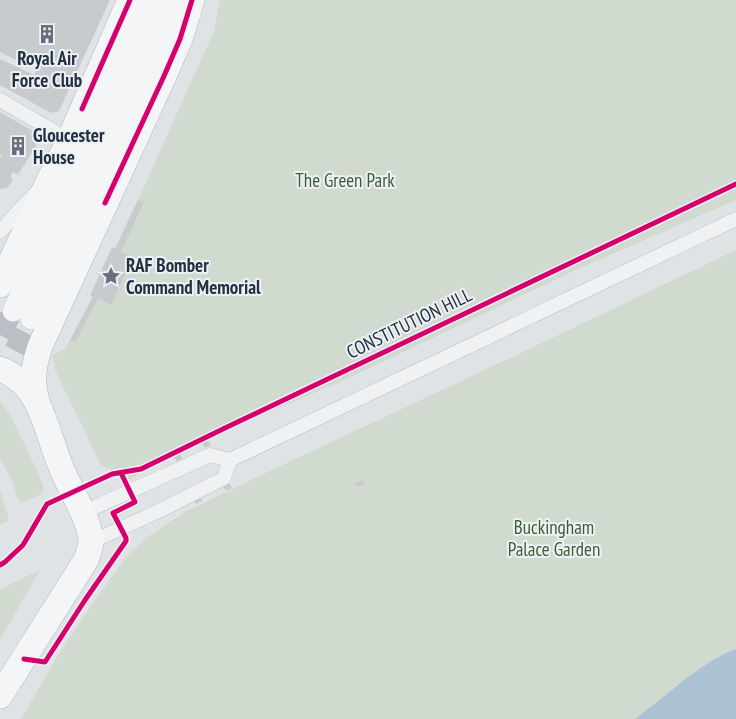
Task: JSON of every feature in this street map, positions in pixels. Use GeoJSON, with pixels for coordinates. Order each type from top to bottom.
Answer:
{"type":"FeatureCollection","features":[{"type":"Feature","properties":{"kind":"highway"},"geometry":{"type":"LineString","coordinates":[[0,285],[69,140],[130,0]]}},
{"type":"Feature","properties":{"kind":"highway"},"geometry":{"type":"LineString","coordinates":[[0,696],[86,560],[91,542],[87,524],[61,468],[34,392],[33,380],[36,356],[164,76],[180,39],[192,0]]}},
{"type":"Feature","properties":{"kind":"highway"},"geometry":{"type":"LineString","coordinates":[[0,369],[18,379],[28,389],[38,404]]}},
{"type":"Feature","properties":{"kind":"main road"},"geometry":{"type":"LineString","coordinates":[[153,0],[22,315],[167,20],[175,0]]}},
{"type":"Feature","properties":{"kind":"street"},"geometry":{"type":"LineString","coordinates":[[0,100],[69,140]]}},
{"type":"Feature","properties":{"kind":"street"},"geometry":{"type":"LineString","coordinates":[[0,232],[21,208],[47,184]]}},
{"type":"Feature","properties":{"kind":"street"},"geometry":{"type":"LineString","coordinates":[[82,513],[210,455],[230,460],[736,219]]}},
{"type":"Feature","properties":{"kind":"street"},"geometry":{"type":"LineString","coordinates":[[91,542],[159,511],[224,478],[230,460]]}},
{"type":"Feature","properties":{"kind":"green space","name":"The Green Park"},"geometry":{"type":"Polygon","coordinates":[[[220,0],[736,0],[736,200],[578,269],[342,381],[229,429],[129,480],[101,465],[55,370],[52,355],[65,349],[93,297],[90,296],[112,247],[115,248],[143,189],[214,31],[220,0]]]}},
{"type":"Feature","properties":{"kind":"green space","name":"Buckingham Palace Garden"},"geometry":{"type":"Polygon","coordinates":[[[736,250],[736,719],[21,719],[60,652],[126,557],[146,538],[183,513],[736,250]]]}},
{"type":"Feature","properties":{"kind":"green space"},"geometry":{"type":"Polygon","coordinates":[[[0,402],[10,414],[40,477],[44,491],[27,501],[20,502],[10,476],[0,460],[0,402]]]}},
{"type":"Feature","properties":{"kind":"green space"},"geometry":{"type":"Polygon","coordinates":[[[0,489],[9,520],[0,525],[0,489]]]}},
{"type":"Feature","properties":{"kind":"green space"},"geometry":{"type":"Polygon","coordinates":[[[40,570],[0,640],[0,589],[40,570]]]}},
{"type":"Feature","properties":{"kind":"water"},"geometry":{"type":"Polygon","coordinates":[[[736,649],[736,719],[635,719],[696,671],[736,649]]]}},
{"type":"Feature","properties":{"kind":"building","name":"Royal Air Force Club"},"geometry":{"type":"Polygon","coordinates":[[[0,0],[110,0],[59,111],[51,113],[0,85],[0,59],[34,75],[39,63],[46,67],[49,59],[42,56],[40,60],[33,57],[28,66],[0,52],[0,0]]]}},
{"type":"Feature","properties":{"kind":"building","name":"Gloucester House"},"geometry":{"type":"Polygon","coordinates":[[[0,112],[38,134],[36,137],[40,139],[18,175],[14,172],[11,174],[12,181],[7,188],[0,189],[0,158],[2,155],[0,154],[0,112]]]}},
{"type":"Feature","properties":{"kind":"building"},"geometry":{"type":"Polygon","coordinates":[[[138,200],[144,202],[121,252],[133,257],[111,305],[98,298],[75,343],[70,340],[93,297],[90,296],[112,247],[115,249],[138,200]],[[110,269],[103,280],[111,284],[117,272],[110,269]]]}},
{"type":"Feature","properties":{"kind":"building"},"geometry":{"type":"Polygon","coordinates":[[[208,440],[211,445],[205,448],[202,443],[208,440]]]}},
{"type":"Feature","properties":{"kind":"building"},"geometry":{"type":"Polygon","coordinates":[[[180,454],[182,459],[177,462],[174,457],[180,454]]]}},
{"type":"Feature","properties":{"kind":"building"},"geometry":{"type":"Polygon","coordinates":[[[364,480],[365,484],[356,487],[355,483],[364,480]]]}},
{"type":"Feature","properties":{"kind":"building"},"geometry":{"type":"Polygon","coordinates":[[[229,483],[232,488],[226,491],[223,486],[229,483]]]}},
{"type":"Feature","properties":{"kind":"building"},"geometry":{"type":"Polygon","coordinates":[[[200,496],[202,501],[196,504],[194,499],[200,496]]]}},
{"type":"Feature","properties":{"kind":"tunnel"},"geometry":{"type":"LineString","coordinates":[[0,335],[13,311]]}},
{"type":"Feature","properties":{"kind":"tunnel"},"geometry":{"type":"LineString","coordinates":[[0,379],[31,319]]}},
{"type":"Feature","properties":{"kind":"cycle path"},"geometry":{"type":"LineString","coordinates":[[82,109],[130,0]]}},
{"type":"Feature","properties":{"kind":"cycle path"},"geometry":{"type":"LineString","coordinates":[[105,203],[180,39],[192,0]]}},
{"type":"Feature","properties":{"kind":"cycle path","name":"CONSTITUTION HILL"},"geometry":{"type":"LineString","coordinates":[[0,565],[23,545],[47,504],[112,474],[141,469],[736,184]]}},
{"type":"Feature","properties":{"kind":"cycle path"},"geometry":{"type":"LineString","coordinates":[[24,659],[45,662],[126,541],[113,513],[135,502],[121,473]]}},
{"type":"Feature","properties":{"kind":"place","name":"Royal Air Force Club"},"geometry":{"type":"Point","coordinates":[47,34]}},
{"type":"Feature","properties":{"kind":"place","name":"Gloucester House"},"geometry":{"type":"Point","coordinates":[18,146]}},
{"type":"Feature","properties":{"kind":"place","name":"RAF Bomber Command Memorial"},"geometry":{"type":"Point","coordinates":[111,276]}}]}
